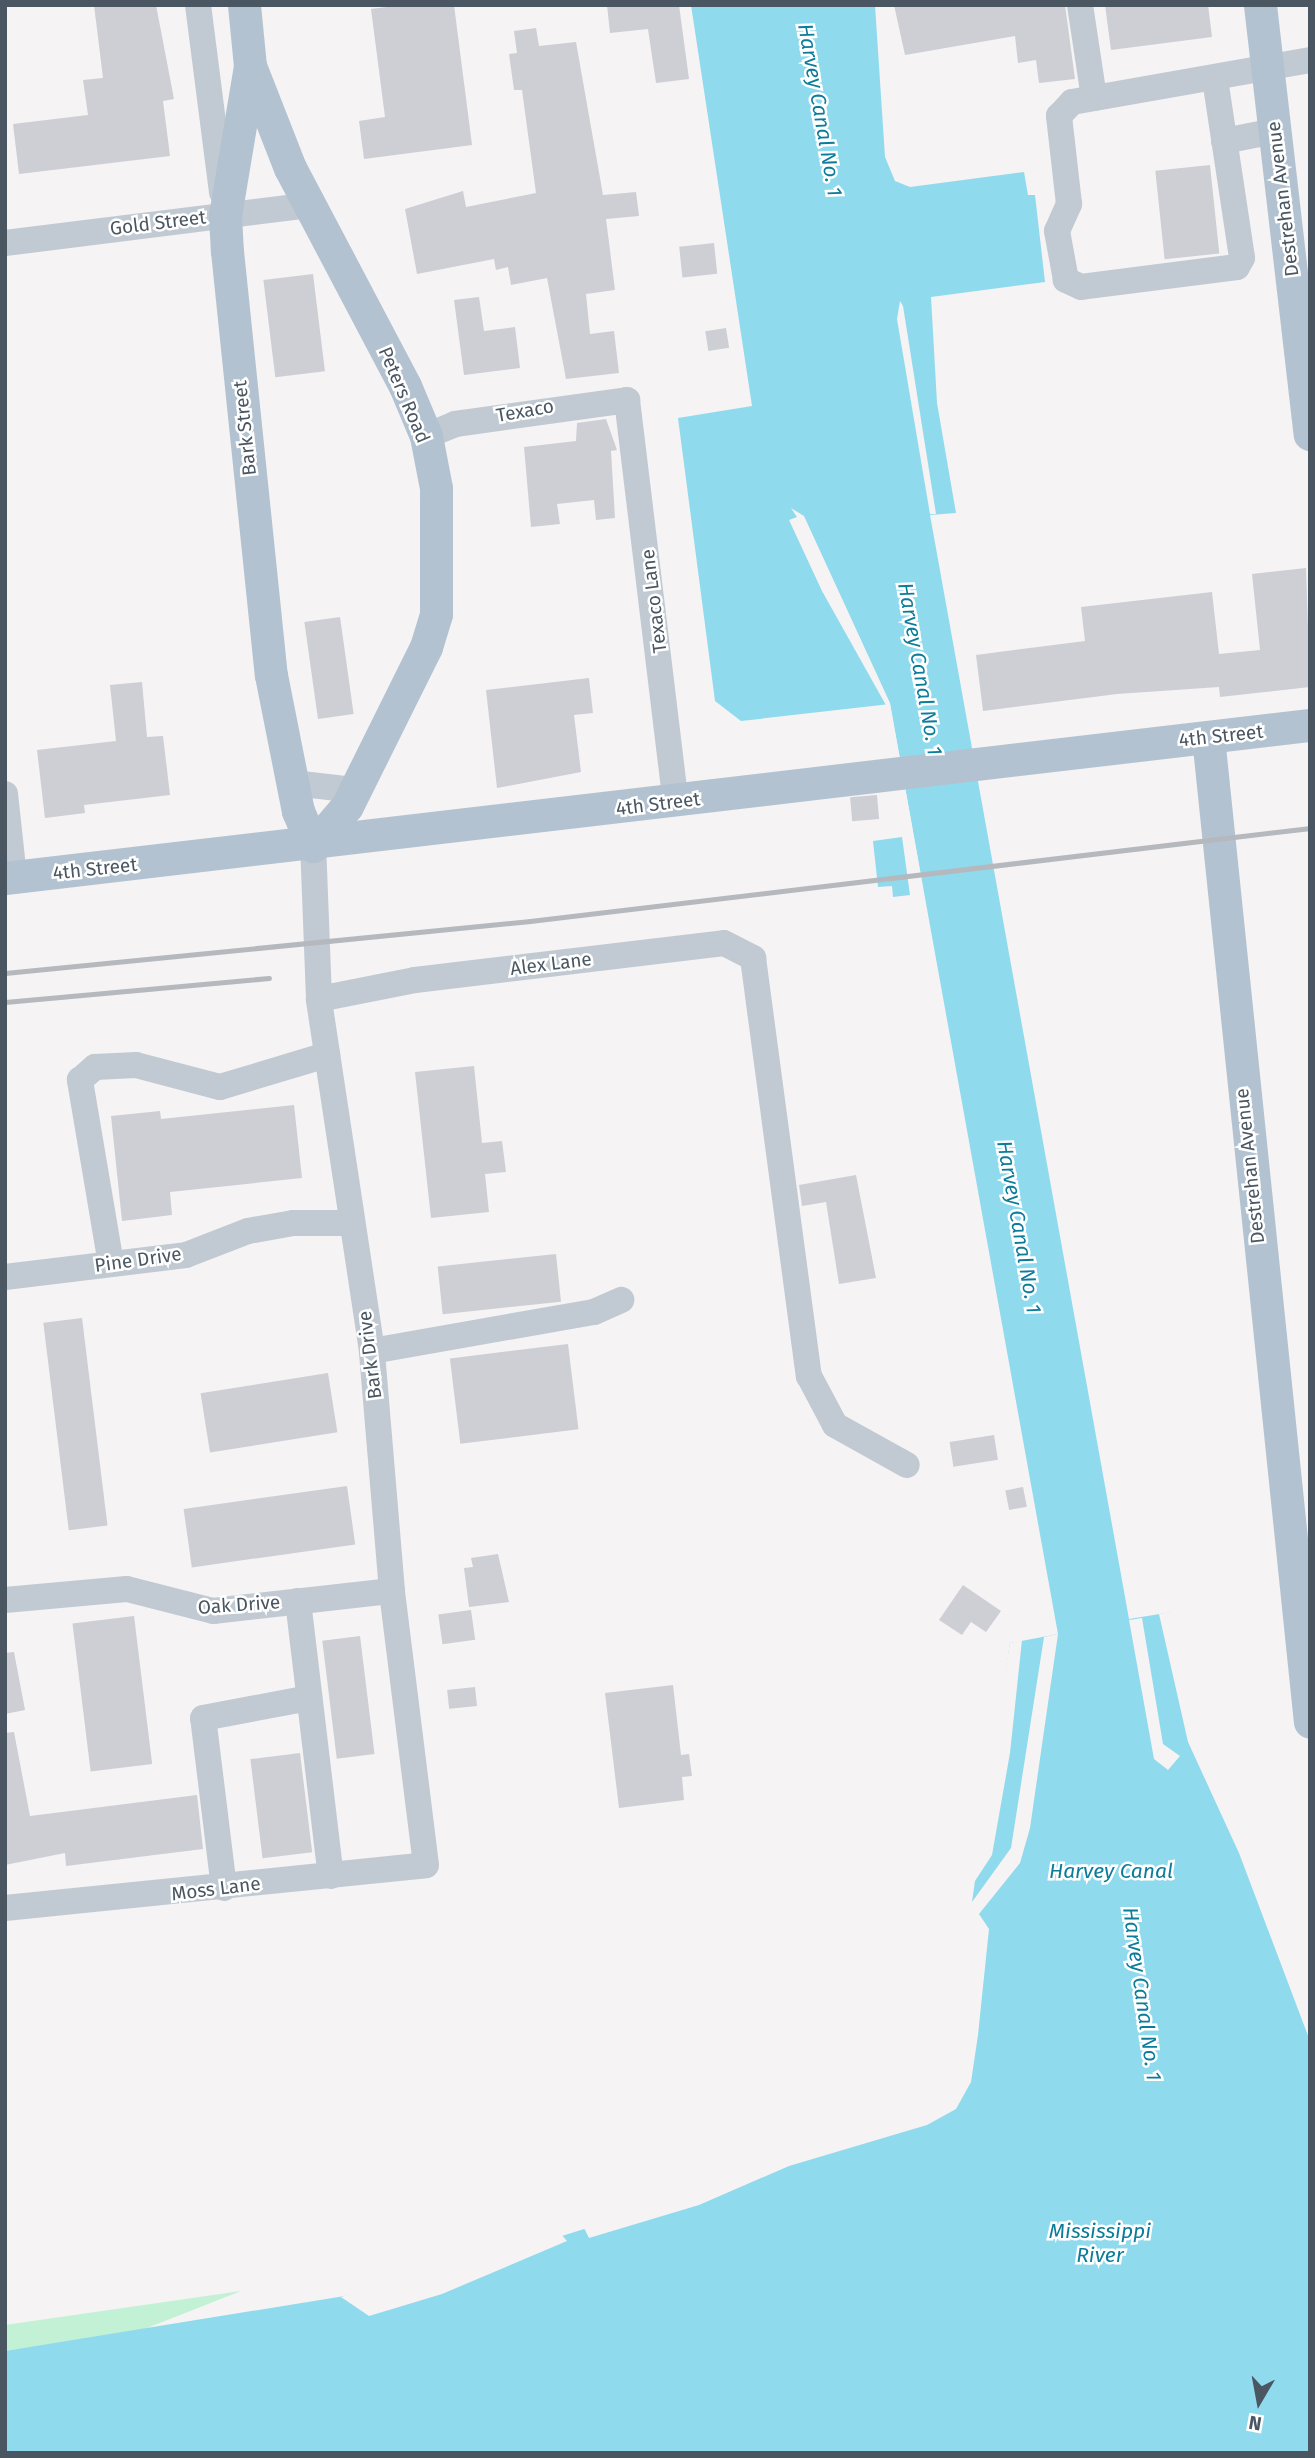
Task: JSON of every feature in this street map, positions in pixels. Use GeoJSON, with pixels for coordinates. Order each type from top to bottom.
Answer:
{"type":"FeatureCollection","features":[{"type":"Feature","properties":{"kind":"main road","name":"Peters Road"},"geometry":{"type":"LineString","coordinates":[[225,215],[250,66],[244,5]]}},
{"type":"Feature","properties":{"kind":"main road","name":"Destrehan Avenue"},"geometry":{"type":"LineString","coordinates":[[1260,5],[1310,434]]}},
{"type":"Feature","properties":{"kind":"main road","name":"Peters Road"},"geometry":{"type":"LineString","coordinates":[[250,66],[310,205],[426,436],[436,488],[436,614],[354,790],[313,846]]}},
{"type":"Feature","properties":{"kind":"main road","name":"Bark Street"},"geometry":{"type":"LineString","coordinates":[[225,215],[271,675],[293,783],[313,846]]}},
{"type":"Feature","properties":{"kind":"main road","name":"4th Street"},"geometry":{"type":"LineString","coordinates":[[10,878],[313,846],[676,802],[994,759],[1310,726]]}},
{"type":"Feature","properties":{"kind":"main road","name":"Destrehan Avenue"},"geometry":{"type":"LineString","coordinates":[[1208,737],[1310,1722]]}},
{"type":"Feature","properties":{"kind":"street","name":"Bark Street"},"geometry":{"type":"LineString","coordinates":[[198,5],[225,215]]}},
{"type":"Feature","properties":{"kind":"street"},"geometry":{"type":"LineString","coordinates":[[1080,5],[1094,98]]}},
{"type":"Feature","properties":{"kind":"street"},"geometry":{"type":"LineString","coordinates":[[1215,79],[1242,258],[1237,267],[1081,287],[1066,280],[1058,231],[1069,204],[1059,116],[1072,102],[1268,70],[1310,60]]}},
{"type":"Feature","properties":{"kind":"street"},"geometry":{"type":"LineString","coordinates":[[1224,141],[1275,131]]}},
{"type":"Feature","properties":{"kind":"street","name":"Gold Street"},"geometry":{"type":"LineString","coordinates":[[5,243],[310,205]]}},
{"type":"Feature","properties":{"kind":"street","name":"Texaco"},"geometry":{"type":"LineString","coordinates":[[426,436],[455,424],[627,400]]}},
{"type":"Feature","properties":{"kind":"street","name":"Texaco Lane"},"geometry":{"type":"LineString","coordinates":[[627,400],[676,802]]}},
{"type":"Feature","properties":{"kind":"street"},"geometry":{"type":"LineString","coordinates":[[293,783],[354,790]]}},
{"type":"Feature","properties":{"kind":"street"},"geometry":{"type":"LineString","coordinates":[[5,794],[10,878]]}},
{"type":"Feature","properties":{"kind":"street","name":"Bark Drive"},"geometry":{"type":"LineString","coordinates":[[313,846],[311,926],[319,999],[372,1351],[392,1591],[426,1865]]}},
{"type":"Feature","properties":{"kind":"street","name":"Alex Lane"},"geometry":{"type":"LineString","coordinates":[[319,999],[415,981],[724,943],[753,958],[759,984],[809,1376],[835,1425],[907,1465]]}},
{"type":"Feature","properties":{"kind":"street"},"geometry":{"type":"LineString","coordinates":[[111,1264],[80,1080],[95,1068],[136,1065],[220,1087],[327,1055]]}},
{"type":"Feature","properties":{"kind":"street","name":"Pine Drive"},"geometry":{"type":"LineString","coordinates":[[5,1278],[186,1255],[282,1225],[351,1223]]}},
{"type":"Feature","properties":{"kind":"street"},"geometry":{"type":"LineString","coordinates":[[372,1351],[594,1312],[621,1300]]}},
{"type":"Feature","properties":{"kind":"street","name":"Oak Drive"},"geometry":{"type":"LineString","coordinates":[[5,1600],[127,1589],[213,1611],[392,1591]]}},
{"type":"Feature","properties":{"kind":"street"},"geometry":{"type":"LineString","coordinates":[[298,1601],[331,1876]]}},
{"type":"Feature","properties":{"kind":"street"},"geometry":{"type":"LineString","coordinates":[[224,1888],[203,1718],[309,1698]]}},
{"type":"Feature","properties":{"kind":"street","name":"Moss Lane"},"geometry":{"type":"LineString","coordinates":[[5,1908],[224,1888],[426,1865]]}},
{"type":"Feature","properties":{"kind":"green space"},"geometry":{"type":"Polygon","coordinates":[[[241,2291],[142,2330],[5,2351],[5,2325],[241,2291]]]}},
{"type":"Feature","properties":{"kind":"water"},"geometry":{"type":"Polygon","coordinates":[[[691,5],[875,5],[885,157],[895,181],[910,187],[1024,172],[1028,195],[1035,195],[1045,282],[931,297],[937,403],[956,513],[930,515],[1129,1619],[1172,1612],[1199,1737],[1310,1991],[1310,2453],[5,2453],[5,2351],[400,2287],[901,2129],[953,2094],[979,1914],[964,1891],[979,1850],[1010,1643],[1058,1634],[890,704],[741,721],[715,701],[678,418],[752,406],[691,5]]]}},
{"type":"Feature","properties":{"kind":"water"},"geometry":{"type":"Polygon","coordinates":[[[902,837],[910,895],[893,897],[892,886],[878,887],[873,841],[902,837]]]}},
{"type":"Feature","properties":{"kind":"pier"},"geometry":{"type":"Polygon","coordinates":[[[900,301],[903,306],[936,514],[930,514],[897,319],[900,301]]]}},
{"type":"Feature","properties":{"kind":"pier"},"geometry":{"type":"Polygon","coordinates":[[[791,508],[804,516],[890,703],[924,893],[887,707],[822,591],[789,520],[797,517],[791,508]]]}},
{"type":"Feature","properties":{"kind":"pier"},"geometry":{"type":"Polygon","coordinates":[[[976,732],[992,833],[1004,889],[989,833],[976,732]]]}},
{"type":"Feature","properties":{"kind":"pier"},"geometry":{"type":"Polygon","coordinates":[[[1176,1611],[1203,1736],[1310,1983],[1310,2041],[1239,1853],[1188,1742],[1159,1614],[1176,1611]]]}},
{"type":"Feature","properties":{"kind":"pier"},"geometry":{"type":"Polygon","coordinates":[[[1142,1618],[1163,1744],[1180,1756],[1168,1770],[1154,1759],[1129,1620],[1142,1618]]]}},
{"type":"Feature","properties":{"kind":"pier"},"geometry":{"type":"Polygon","coordinates":[[[1058,1634],[1030,1828],[1020,1863],[979,1914],[989,1929],[978,2035],[971,2082],[956,2109],[927,2125],[789,2166],[699,2205],[589,2238],[582,2224],[746,2163],[900,2126],[950,2092],[975,1915],[960,1890],[975,1849],[1010,1643],[1022,1640],[1010,1753],[992,1855],[975,1881],[972,1902],[1011,1848],[1044,1637],[1058,1634]]]}},
{"type":"Feature","properties":{"kind":"pier"},"geometry":{"type":"Polygon","coordinates":[[[559,2232],[567,2241],[442,2294],[369,2316],[341,2297],[559,2232]]]}},
{"type":"Feature","properties":{"kind":"building"},"geometry":{"type":"Polygon","coordinates":[[[94,5],[156,5],[174,99],[163,101],[170,156],[19,174],[13,124],[88,115],[83,80],[103,78],[94,5]]]}},
{"type":"Feature","properties":{"kind":"building"},"geometry":{"type":"Polygon","coordinates":[[[402,5],[454,5],[472,145],[364,159],[359,121],[385,117],[371,9],[402,5]]]}},
{"type":"Feature","properties":{"kind":"building"},"geometry":{"type":"Polygon","coordinates":[[[607,5],[679,5],[689,79],[656,83],[648,29],[610,33],[607,5]]]}},
{"type":"Feature","properties":{"kind":"building"},"geometry":{"type":"Polygon","coordinates":[[[894,5],[1065,5],[1075,79],[1039,83],[1036,60],[1018,63],[1015,36],[905,55],[894,5]]]}},
{"type":"Feature","properties":{"kind":"building"},"geometry":{"type":"Polygon","coordinates":[[[1105,5],[1208,5],[1212,37],[1111,50],[1105,5]]]}},
{"type":"Feature","properties":{"kind":"building"},"geometry":{"type":"Polygon","coordinates":[[[536,28],[539,46],[576,42],[603,195],[636,192],[639,216],[606,219],[615,290],[586,294],[590,334],[614,331],[619,373],[566,379],[547,278],[511,285],[508,267],[496,270],[494,259],[417,274],[405,209],[463,191],[466,207],[536,193],[522,90],[514,90],[509,54],[517,53],[514,31],[536,28]]]}},
{"type":"Feature","properties":{"kind":"building"},"geometry":{"type":"Polygon","coordinates":[[[1210,165],[1219,254],[1165,259],[1155,171],[1210,165]]]}},
{"type":"Feature","properties":{"kind":"building"},"geometry":{"type":"Polygon","coordinates":[[[714,243],[717,274],[682,277],[679,247],[714,243]]]}},
{"type":"Feature","properties":{"kind":"building"},"geometry":{"type":"Polygon","coordinates":[[[313,274],[325,371],[275,377],[263,280],[313,274]]]}},
{"type":"Feature","properties":{"kind":"building"},"geometry":{"type":"Polygon","coordinates":[[[479,297],[484,331],[515,327],[520,368],[464,375],[454,300],[479,297]]]}},
{"type":"Feature","properties":{"kind":"building"},"geometry":{"type":"Polygon","coordinates":[[[726,328],[729,348],[708,351],[705,331],[726,328]]]}},
{"type":"Feature","properties":{"kind":"building"},"geometry":{"type":"Polygon","coordinates":[[[606,419],[617,450],[611,451],[615,518],[596,520],[594,500],[557,504],[560,524],[531,527],[524,447],[576,441],[577,423],[606,419]]]}},
{"type":"Feature","properties":{"kind":"building"},"geometry":{"type":"Polygon","coordinates":[[[1306,568],[1310,687],[1220,697],[1219,687],[1117,694],[983,711],[976,655],[1085,641],[1081,607],[1212,592],[1219,654],[1260,650],[1252,574],[1306,568]]]}},
{"type":"Feature","properties":{"kind":"building"},"geometry":{"type":"Polygon","coordinates":[[[340,617],[354,714],[318,719],[304,622],[340,617]]]}},
{"type":"Feature","properties":{"kind":"building"},"geometry":{"type":"Polygon","coordinates":[[[589,678],[593,713],[574,715],[581,772],[497,788],[486,690],[589,678]]]}},
{"type":"Feature","properties":{"kind":"building"},"geometry":{"type":"Polygon","coordinates":[[[142,682],[147,737],[163,736],[170,795],[84,805],[85,813],[45,818],[37,750],[116,741],[110,685],[142,682]]]}},
{"type":"Feature","properties":{"kind":"building"},"geometry":{"type":"Polygon","coordinates":[[[877,795],[879,819],[852,821],[850,797],[877,795]]]}},
{"type":"Feature","properties":{"kind":"building"},"geometry":{"type":"Polygon","coordinates":[[[474,1066],[482,1143],[502,1141],[506,1172],[485,1174],[489,1212],[431,1218],[415,1072],[474,1066]]]}},
{"type":"Feature","properties":{"kind":"building"},"geometry":{"type":"Polygon","coordinates":[[[294,1105],[302,1178],[170,1192],[172,1215],[122,1221],[111,1116],[160,1111],[161,1119],[294,1105]]]}},
{"type":"Feature","properties":{"kind":"building"},"geometry":{"type":"Polygon","coordinates":[[[856,1175],[876,1278],[839,1284],[826,1202],[802,1206],[799,1185],[856,1175]]]}},
{"type":"Feature","properties":{"kind":"building"},"geometry":{"type":"Polygon","coordinates":[[[556,1254],[561,1302],[443,1314],[438,1266],[556,1254]]]}},
{"type":"Feature","properties":{"kind":"building"},"geometry":{"type":"Polygon","coordinates":[[[82,1318],[107,1525],[69,1530],[43,1323],[82,1318]]]}},
{"type":"Feature","properties":{"kind":"building"},"geometry":{"type":"Polygon","coordinates":[[[568,1344],[578,1429],[460,1444],[450,1359],[568,1344]]]}},
{"type":"Feature","properties":{"kind":"building"},"geometry":{"type":"Polygon","coordinates":[[[328,1373],[337,1432],[210,1452],[201,1393],[328,1373]]]}},
{"type":"Feature","properties":{"kind":"building"},"geometry":{"type":"Polygon","coordinates":[[[994,1435],[998,1460],[953,1467],[950,1442],[994,1435]]]}},
{"type":"Feature","properties":{"kind":"building"},"geometry":{"type":"Polygon","coordinates":[[[347,1486],[355,1544],[192,1567],[184,1509],[347,1486]]]}},
{"type":"Feature","properties":{"kind":"building"},"geometry":{"type":"Polygon","coordinates":[[[1023,1487],[1027,1507],[1009,1510],[1005,1490],[1023,1487]]]}},
{"type":"Feature","properties":{"kind":"building"},"geometry":{"type":"Polygon","coordinates":[[[498,1554],[509,1602],[469,1607],[464,1568],[473,1567],[471,1558],[498,1554]]]}},
{"type":"Feature","properties":{"kind":"building"},"geometry":{"type":"Polygon","coordinates":[[[963,1585],[1001,1611],[986,1632],[971,1622],[962,1635],[939,1620],[963,1585]]]}},
{"type":"Feature","properties":{"kind":"building"},"geometry":{"type":"Polygon","coordinates":[[[471,1610],[475,1640],[442,1644],[438,1615],[471,1610]]]}},
{"type":"Feature","properties":{"kind":"building"},"geometry":{"type":"Polygon","coordinates":[[[134,1616],[152,1764],[91,1771],[72,1624],[134,1616]]]}},
{"type":"Feature","properties":{"kind":"building"},"geometry":{"type":"Polygon","coordinates":[[[360,1636],[375,1754],[337,1759],[322,1641],[360,1636]]]}},
{"type":"Feature","properties":{"kind":"building"},"geometry":{"type":"Polygon","coordinates":[[[14,1652],[25,1710],[5,1714],[5,1653],[14,1652]]]}},
{"type":"Feature","properties":{"kind":"building"},"geometry":{"type":"Polygon","coordinates":[[[673,1685],[681,1755],[689,1754],[692,1776],[682,1777],[684,1800],[619,1808],[605,1693],[673,1685]]]}},
{"type":"Feature","properties":{"kind":"building"},"geometry":{"type":"Polygon","coordinates":[[[475,1687],[477,1706],[449,1709],[447,1690],[475,1687]]]}},
{"type":"Feature","properties":{"kind":"building"},"geometry":{"type":"Polygon","coordinates":[[[14,1732],[30,1816],[197,1795],[203,1849],[66,1866],[65,1853],[5,1865],[5,1733],[14,1732]]]}},
{"type":"Feature","properties":{"kind":"building"},"geometry":{"type":"Polygon","coordinates":[[[300,1753],[312,1852],[263,1858],[250,1759],[300,1753]]]}},
{"type":"Feature","properties":{"kind":"railway"},"geometry":{"type":"LineString","coordinates":[[5,973],[530,921],[1310,828]]}},
{"type":"Feature","properties":{"kind":"railway"},"geometry":{"type":"LineString","coordinates":[[5,1002],[269,978]]}},
{"type":"Feature","properties":{"kind":"water label","name":"Harvey Canal No. 1"},"geometry":{"type":"Point","coordinates":[820,110]}},
{"type":"Feature","properties":{"kind":"water label","name":"Harvey Canal No. 1"},"geometry":{"type":"Point","coordinates":[920,669]}},
{"type":"Feature","properties":{"kind":"water label","name":"Harvey Canal No. 1"},"geometry":{"type":"Point","coordinates":[1019,1227]}},
{"type":"Feature","properties":{"kind":"water label","name":"Harvey Canal"},"geometry":{"type":"Point","coordinates":[1111,1871]}},
{"type":"Feature","properties":{"kind":"water label","name":"Harvey Canal No. 1"},"geometry":{"type":"Point","coordinates":[1142,1994]}},
{"type":"Feature","properties":{"kind":"water label","name":"Mississippi River"},"geometry":{"type":"Point","coordinates":[1100,2243]}}]}
